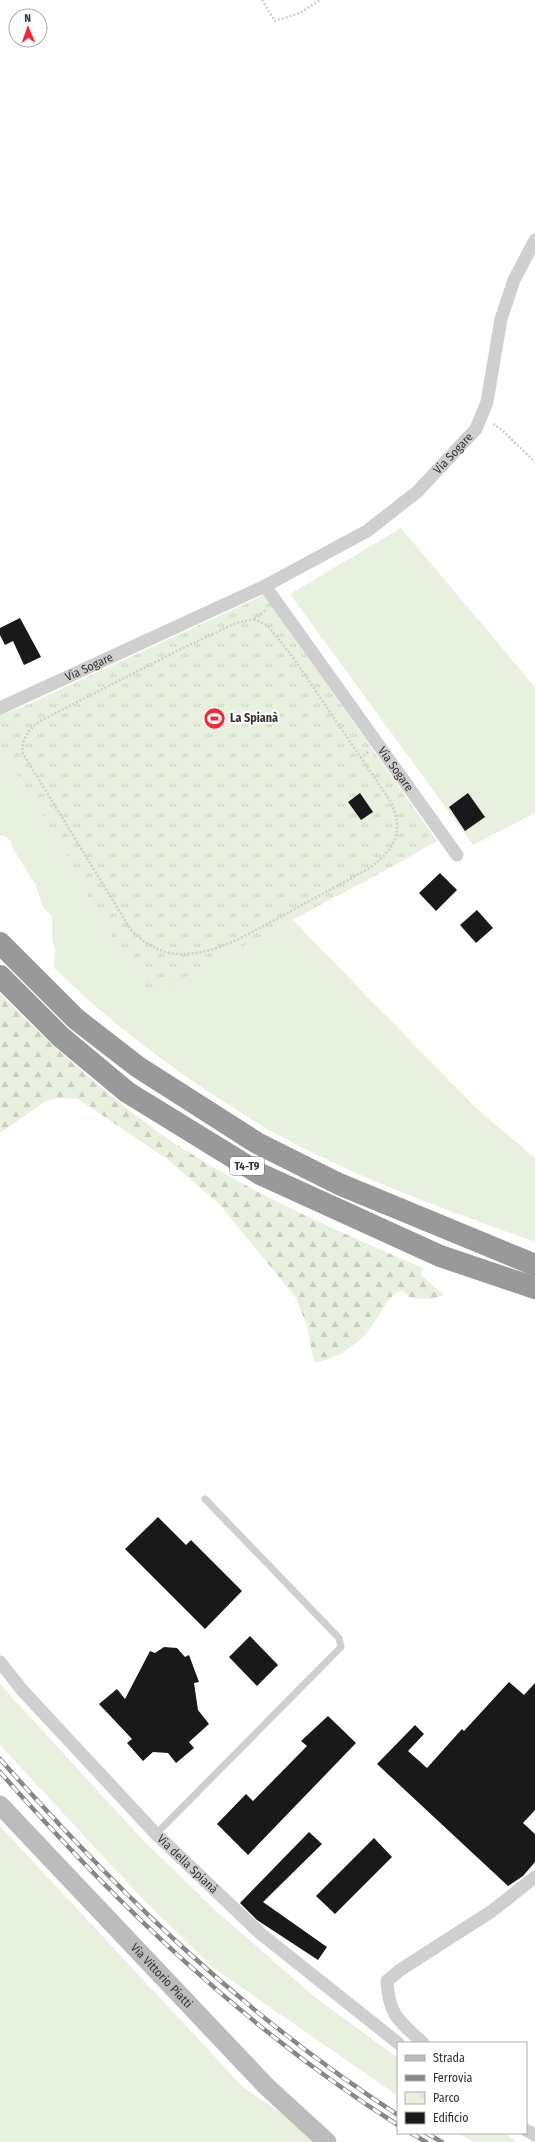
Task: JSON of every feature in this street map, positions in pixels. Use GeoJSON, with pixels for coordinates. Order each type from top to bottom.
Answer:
{"type":"FeatureCollection","features":[{"type":"Feature","properties":{"kind":"highway","name":"T4-T9"},"geometry":{"type":"LineString","coordinates":[[0,943],[76,1019],[138,1067],[257,1143],[339,1184],[535,1265]]}},
{"type":"Feature","properties":{"kind":"highway","name":"T4-T9"},"geometry":{"type":"LineString","coordinates":[[0,976],[61,1038],[127,1092],[260,1174],[440,1256],[535,1288]]}},
{"type":"Feature","properties":{"kind":"highway","name":"T4-T9"},"geometry":{"type":"LineString","coordinates":[[339,1184],[535,1253]]}},
{"type":"Feature","properties":{"kind":"street","name":"Via Sogare"},"geometry":{"type":"LineString","coordinates":[[0,708],[265,586],[367,531],[417,492],[476,429],[487,402],[505,306],[514,280],[535,240]]}},
{"type":"Feature","properties":{"kind":"street","name":"Via Sogare"},"geometry":{"type":"LineString","coordinates":[[265,586],[457,855]]}},
{"type":"Feature","properties":{"kind":"street","name":"Via della Spianà"},"geometry":{"type":"LineString","coordinates":[[0,1662],[22,1690],[156,1834],[261,1934],[397,2042]]}},
{"type":"Feature","properties":{"kind":"street","name":"Via Vittorio Piatti"},"geometry":{"type":"LineString","coordinates":[[0,1804],[266,2086],[327,2142]]}},
{"type":"Feature","properties":{"kind":"street"},"geometry":{"type":"LineString","coordinates":[[422,2042],[397,2019],[388,2000],[387,1981],[400,1970],[492,1911],[535,1877]]}},
{"type":"Feature","properties":{"kind":"lane"},"geometry":{"type":"LineString","coordinates":[[156,1834],[341,1647],[339,1638],[205,1499]]}},
{"type":"Feature","properties":{"kind":"path"},"geometry":{"type":"LineString","coordinates":[[262,0],[275,21],[300,13],[320,0]]}},
{"type":"Feature","properties":{"kind":"path"},"geometry":{"type":"LineString","coordinates":[[481,416],[502,430],[535,462]]}},
{"type":"Feature","properties":{"kind":"path"},"geometry":{"type":"LineString","coordinates":[[254,619],[267,626],[292,656],[391,802],[397,816],[398,832],[392,846],[382,859],[368,869],[238,939],[203,952],[186,954],[171,953],[156,948],[142,940],[131,930],[22,752],[23,741],[29,729],[40,721],[183,648],[236,623],[254,619]]}},
{"type":"Feature","properties":{"kind":"green space"},"geometry":{"type":"Polygon","coordinates":[[[401,528],[535,687],[535,813],[473,845],[290,594],[401,528]]]}},
{"type":"Feature","properties":{"kind":"green space"},"geometry":{"type":"Polygon","coordinates":[[[264,595],[437,841],[375,876],[153,994],[145,987],[145,978],[122,952],[91,904],[67,856],[0,747],[0,715],[22,707],[264,595]]]}},
{"type":"Feature","properties":{"kind":"green space"},"geometry":{"type":"Polygon","coordinates":[[[0,747],[67,856],[91,904],[122,952],[145,978],[153,993],[293,920],[475,1107],[535,1158],[535,1242],[401,1192],[303,1148],[271,1131],[212,1094],[170,1065],[110,1019],[72,985],[54,968],[55,948],[52,941],[52,917],[42,905],[36,885],[13,849],[11,841],[4,836],[0,836],[0,747]]]}},
{"type":"Feature","properties":{"kind":"green space"},"geometry":{"type":"Polygon","coordinates":[[[0,994],[44,1037],[91,1079],[140,1118],[190,1153],[275,1201],[423,1268],[421,1275],[444,1295],[433,1299],[410,1298],[402,1290],[397,1292],[384,1306],[371,1328],[350,1348],[332,1358],[314,1362],[307,1326],[296,1298],[220,1205],[167,1159],[78,1099],[58,1098],[46,1101],[0,1133],[0,994]]]}},
{"type":"Feature","properties":{"kind":"green space"},"geometry":{"type":"Polygon","coordinates":[[[0,1684],[143,1840],[214,1909],[316,1998],[397,2057],[397,2095],[212,1967],[136,1892],[0,1745],[0,1684]]]}},
{"type":"Feature","properties":{"kind":"green space"},"geometry":{"type":"Polygon","coordinates":[[[0,1826],[244,2088],[325,2142],[0,2142],[0,1826]]]}},
{"type":"Feature","properties":{"kind":"green space"},"geometry":{"type":"Polygon","coordinates":[[[460,2134],[505,2134],[517,2142],[473,2142],[460,2134]]]}},
{"type":"Feature","properties":{"kind":"building"},"geometry":{"type":"Polygon","coordinates":[[[20,618],[41,657],[24,665],[13,641],[5,645],[0,635],[0,628],[20,618]]]}},
{"type":"Feature","properties":{"kind":"building"},"geometry":{"type":"Polygon","coordinates":[[[360,793],[373,812],[361,820],[348,802],[360,793]]]}},
{"type":"Feature","properties":{"kind":"building"},"geometry":{"type":"Polygon","coordinates":[[[468,793],[485,817],[465,831],[449,807],[468,793]]]}},
{"type":"Feature","properties":{"kind":"building"},"geometry":{"type":"Polygon","coordinates":[[[440,873],[457,890],[436,911],[419,893],[440,873]]]}},
{"type":"Feature","properties":{"kind":"building"},"geometry":{"type":"Polygon","coordinates":[[[477,910],[493,928],[476,943],[460,925],[477,910]]]}},
{"type":"Feature","properties":{"kind":"building"},"geometry":{"type":"Polygon","coordinates":[[[158,1517],[186,1545],[191,1540],[242,1591],[205,1629],[125,1549],[158,1517]]]}},
{"type":"Feature","properties":{"kind":"building"},"geometry":{"type":"Polygon","coordinates":[[[250,1636],[278,1665],[257,1686],[229,1657],[250,1636]]]}},
{"type":"Feature","properties":{"kind":"building"},"geometry":{"type":"Polygon","coordinates":[[[164,1647],[177,1648],[185,1657],[189,1655],[199,1682],[194,1683],[198,1710],[209,1724],[189,1742],[194,1748],[176,1763],[168,1753],[153,1752],[143,1761],[127,1743],[132,1739],[99,1704],[117,1689],[125,1699],[150,1651],[155,1653],[164,1647]]]}},
{"type":"Feature","properties":{"kind":"building"},"geometry":{"type":"Polygon","coordinates":[[[509,1682],[524,1695],[535,1683],[535,1810],[523,1823],[535,1834],[535,1862],[523,1876],[508,1886],[377,1764],[415,1725],[424,1734],[408,1751],[427,1768],[462,1729],[464,1731],[509,1682]]]}},
{"type":"Feature","properties":{"kind":"building"},"geometry":{"type":"Polygon","coordinates":[[[328,1716],[356,1743],[248,1855],[217,1824],[246,1794],[253,1801],[307,1746],[301,1741],[328,1716]]]}},
{"type":"Feature","properties":{"kind":"building"},"geometry":{"type":"Polygon","coordinates":[[[309,1832],[322,1844],[263,1902],[327,1947],[318,1960],[257,1920],[240,1903],[309,1832]]]}},
{"type":"Feature","properties":{"kind":"building"},"geometry":{"type":"Polygon","coordinates":[[[374,1838],[392,1857],[335,1914],[316,1896],[374,1838]]]}},
{"type":"Feature","properties":{"kind":"railway"},"geometry":{"type":"LineString","coordinates":[[0,1759],[92,1859],[187,1951],[288,2037],[342,2077],[397,2114]]}},
{"type":"Feature","properties":{"kind":"railway"},"geometry":{"type":"LineString","coordinates":[[0,1772],[91,1870],[138,1918],[187,1963],[237,2007],[289,2049],[342,2088],[397,2124]]}},
{"type":"Feature","properties":{"kind":"railway"},"geometry":{"type":"LineString","coordinates":[[413,2134],[426,2142]]}},
{"type":"Feature","properties":{"kind":"railway"},"geometry":{"type":"LineString","coordinates":[[428,2134],[442,2142]]}},
{"type":"Feature","properties":{"kind":"place","name":"La Spianà"},"geometry":{"type":"Point","coordinates":[214,718]}}]}
